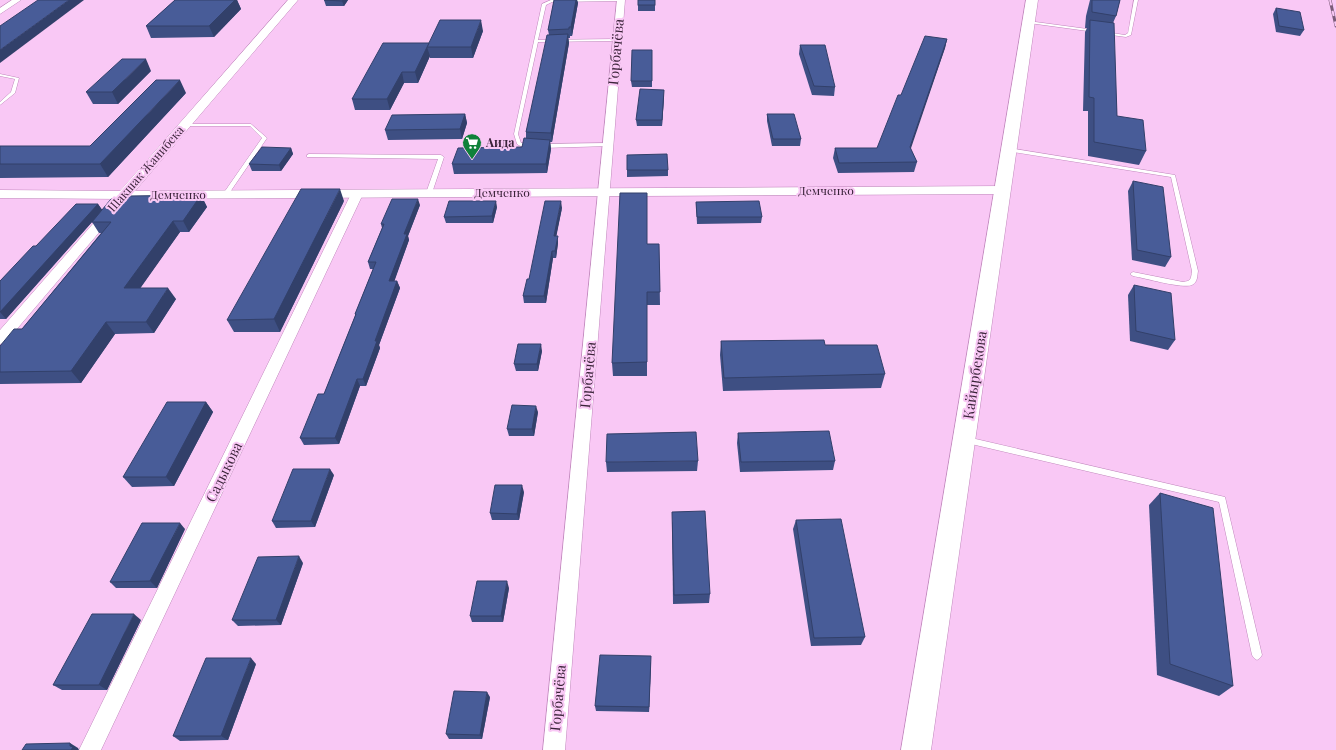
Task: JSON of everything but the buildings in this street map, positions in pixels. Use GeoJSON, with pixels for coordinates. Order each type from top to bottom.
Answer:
{"type":"FeatureCollection","features":[{"type":"Feature","properties":{"kind":"main road","name":"Кайырбекова"},"geometry":{"type":"LineString","coordinates":[[916,750],[1032,0]]}},
{"type":"Feature","properties":{"kind":"street"},"geometry":{"type":"LineString","coordinates":[[0,12],[18,0]]}},
{"type":"Feature","properties":{"kind":"street","name":"Шакшак Жанибека"},"geometry":{"type":"LineString","coordinates":[[0,339],[293,0]]}},
{"type":"Feature","properties":{"kind":"street","name":"Горбачёва"},"geometry":{"type":"LineString","coordinates":[[554,750],[604,192],[616,40],[621,0]]}},
{"type":"Feature","properties":{"kind":"street","name":"Демченко"},"geometry":{"type":"LineString","coordinates":[[0,194],[124,195],[1003,190]]}},
{"type":"Feature","properties":{"kind":"street","name":"Садыкова"},"geometry":{"type":"LineString","coordinates":[[90,750],[357,194]]}},
{"type":"Feature","properties":{"kind":"lane"},"geometry":{"type":"LineString","coordinates":[[608,145],[544,146],[519,144],[516,134],[544,4],[552,1],[621,0]]}},
{"type":"Feature","properties":{"kind":"lane"},"geometry":{"type":"LineString","coordinates":[[1029,22],[1127,36],[1130,34],[1136,0]]}},
{"type":"Feature","properties":{"kind":"lane"},"geometry":{"type":"LineString","coordinates":[[537,40],[616,40]]}},
{"type":"Feature","properties":{"kind":"lane"},"geometry":{"type":"LineString","coordinates":[[0,75],[17,78],[13,92],[0,104]]}},
{"type":"Feature","properties":{"kind":"lane"},"geometry":{"type":"LineString","coordinates":[[184,125],[251,125],[265,138],[226,194]]}},
{"type":"Feature","properties":{"kind":"lane"},"geometry":{"type":"LineString","coordinates":[[1009,150],[1174,176],[1194,271],[1194,280],[1190,283],[1183,284],[1133,274]]}},
{"type":"Feature","properties":{"kind":"lane"},"geometry":{"type":"LineString","coordinates":[[309,156],[441,158],[429,193]]}},
{"type":"Feature","properties":{"kind":"lane"},"geometry":{"type":"LineString","coordinates":[[964,439],[1222,499],[1257,655]]}},
{"type":"Feature","properties":{"kind":"railway"},"geometry":{"type":"LineString","coordinates":[[1330,0],[1336,26]]}},
{"type":"Feature","properties":{"kind":"place","name":"Аида"},"geometry":{"type":"Point","coordinates":[472,160]}}]}
